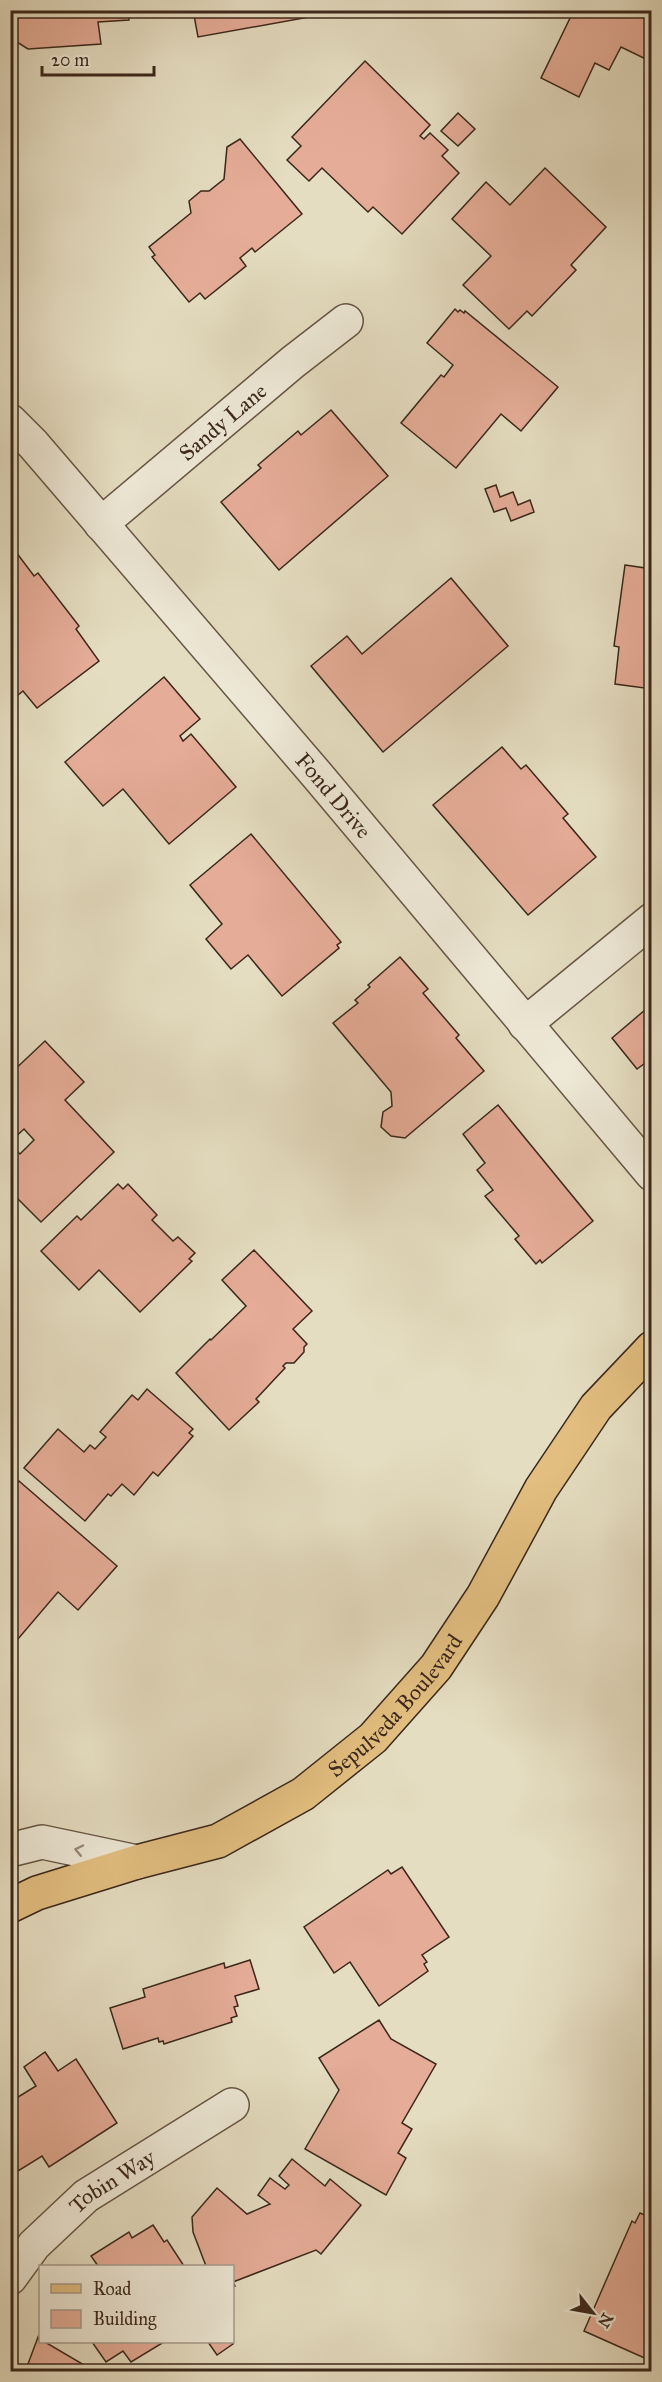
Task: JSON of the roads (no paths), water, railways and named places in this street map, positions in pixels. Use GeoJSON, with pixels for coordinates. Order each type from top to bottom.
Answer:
{"type":"FeatureCollection","features":[{"type":"Feature","properties":{"kind":"main road","name":"Sepulveda Boulevard"},"geometry":{"type":"LineString","coordinates":[[10,1906],[37,1893],[137,1862],[218,1841],[303,1794],[373,1738],[436,1667],[483,1596],[541,1489],[596,1407],[651,1348]]}},
{"type":"Feature","properties":{"kind":"street","name":"Sandy Lane"},"geometry":{"type":"LineString","coordinates":[[100,524],[346,321]]}},
{"type":"Feature","properties":{"kind":"street","name":"Fond Drive"},"geometry":{"type":"LineString","coordinates":[[10,421],[317,776],[651,1174]]}},
{"type":"Feature","properties":{"kind":"street"},"geometry":{"type":"LineString","coordinates":[[525,1024],[651,920]]}},
{"type":"Feature","properties":{"kind":"street"},"geometry":{"type":"LineString","coordinates":[[10,1850],[42,1842],[137,1862]]}},
{"type":"Feature","properties":{"kind":"street","name":"Tobin Way"},"geometry":{"type":"LineString","coordinates":[[10,2278],[34,2246],[86,2196],[232,2105]]}}]}
